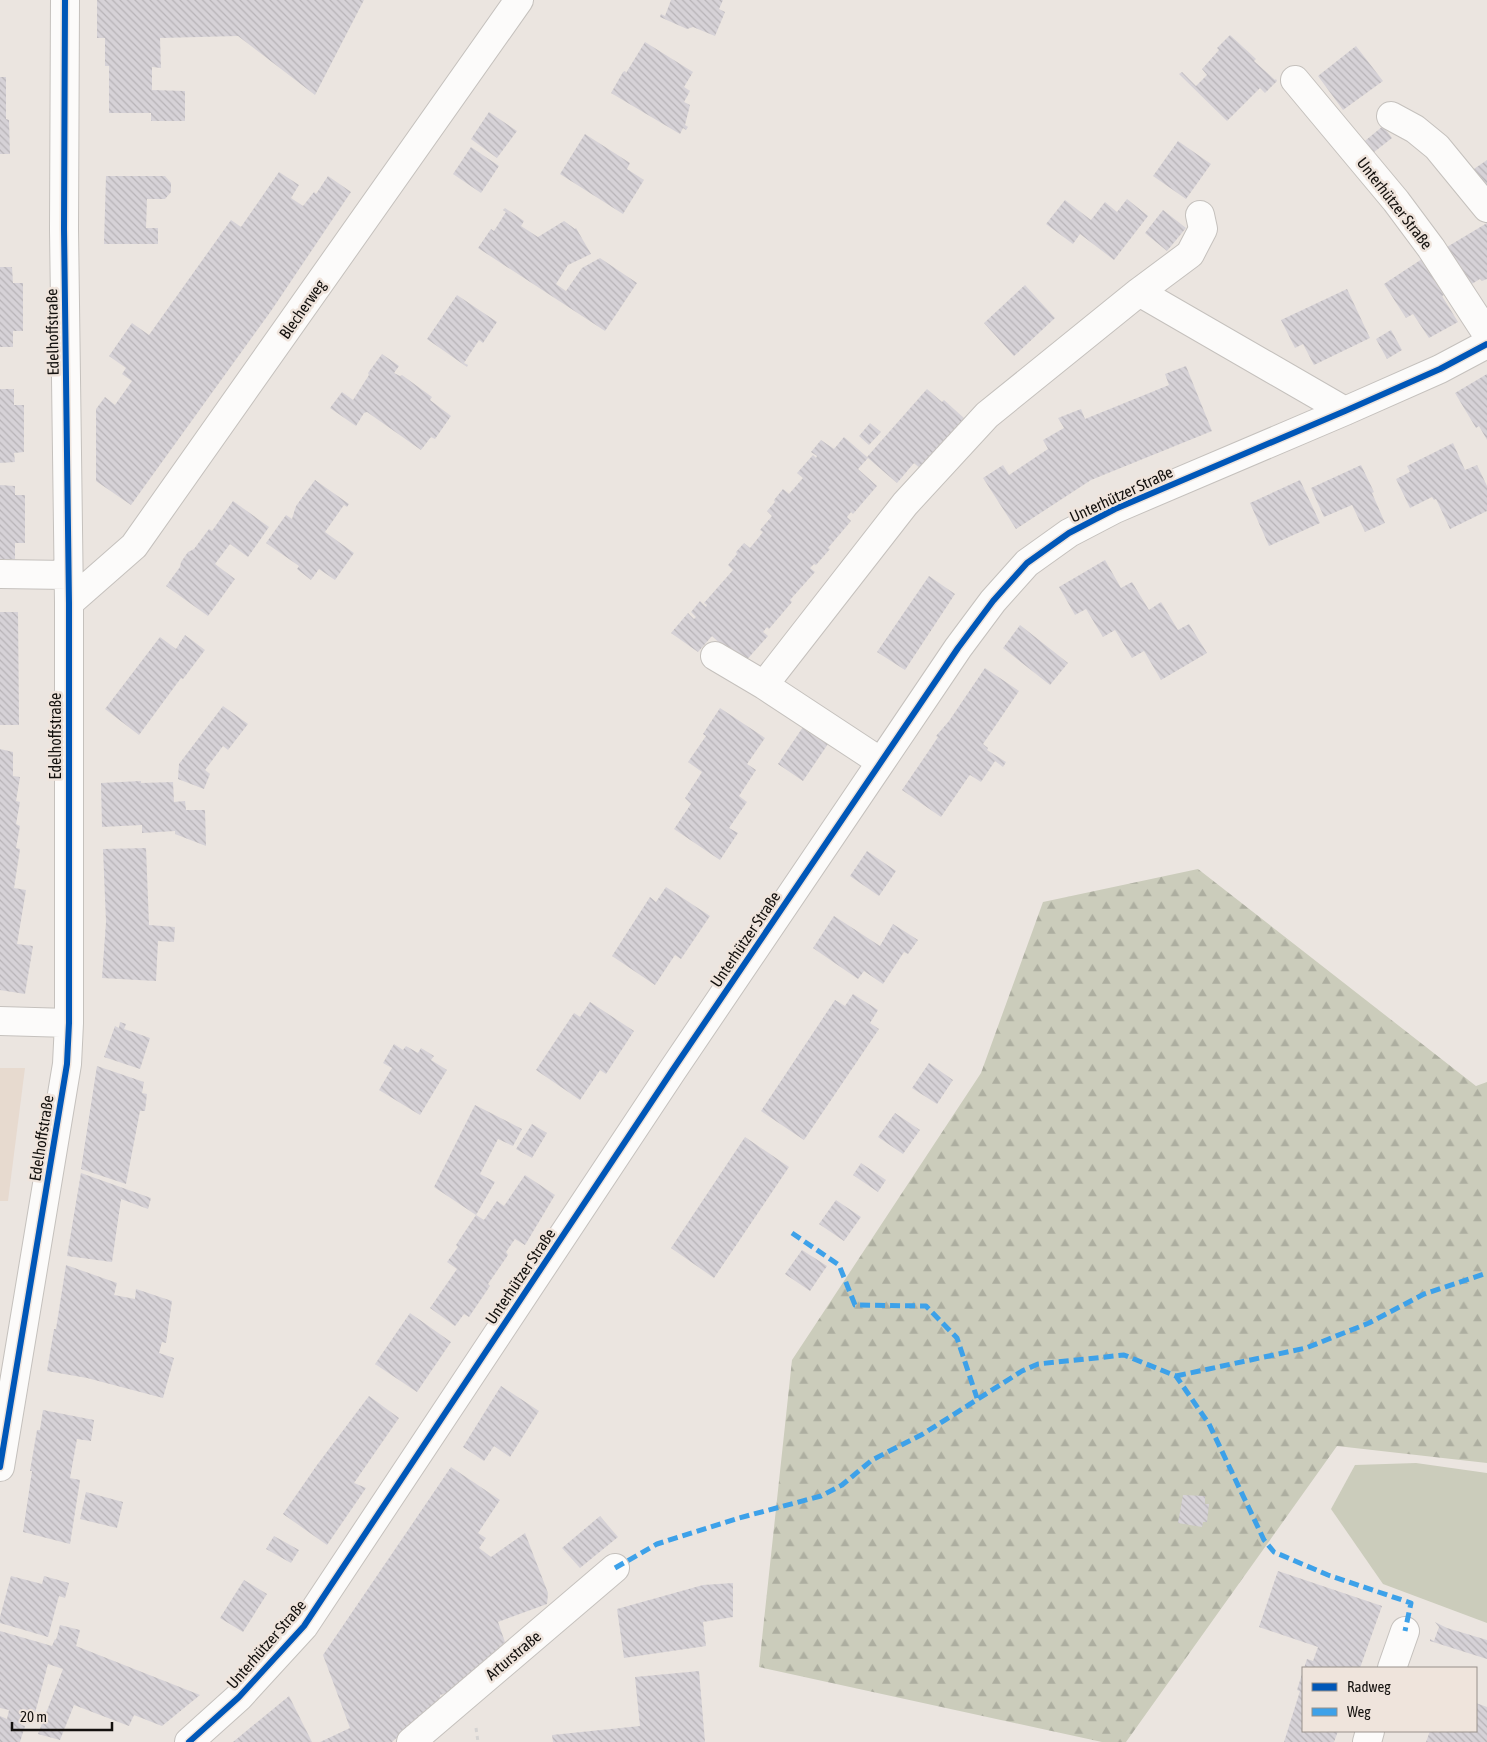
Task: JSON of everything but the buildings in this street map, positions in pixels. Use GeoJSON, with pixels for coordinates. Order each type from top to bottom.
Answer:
{"type":"FeatureCollection","features":[{"type":"Feature","properties":{"kind":"street","name":"Edelhoffstraße"},"geometry":{"type":"LineString","coordinates":[[0,1467],[67,1064],[69,1023],[68,575],[64,229],[65,0]]}},
{"type":"Feature","properties":{"kind":"street","name":"Blecherweg"},"geometry":{"type":"LineString","coordinates":[[68,604],[134,546],[520,0]]}},
{"type":"Feature","properties":{"kind":"street","name":"Unterhützer Straße"},"geometry":{"type":"LineString","coordinates":[[1295,80],[1413,224],[1431,248],[1487,334]]}},
{"type":"Feature","properties":{"kind":"street"},"geometry":{"type":"LineString","coordinates":[[1390,116],[1415,129],[1437,148],[1487,208]]}},
{"type":"Feature","properties":{"kind":"street"},"geometry":{"type":"LineString","coordinates":[[764,685],[905,504],[987,414],[1139,292],[1190,254],[1203,229],[1200,215]]}},
{"type":"Feature","properties":{"kind":"street"},"geometry":{"type":"LineString","coordinates":[[1139,292],[1345,411]]}},
{"type":"Feature","properties":{"kind":"street","name":"Unterhützer Straße"},"geometry":{"type":"LineString","coordinates":[[189,1742],[239,1698],[304,1626],[672,1071],[958,648],[993,601],[1027,563],[1069,533],[1115,509],[1440,369],[1487,344]]}},
{"type":"Feature","properties":{"kind":"street"},"geometry":{"type":"LineString","coordinates":[[0,574],[68,575]]}},
{"type":"Feature","properties":{"kind":"street"},"geometry":{"type":"LineString","coordinates":[[715,656],[764,685],[881,762]]}},
{"type":"Feature","properties":{"kind":"street"},"geometry":{"type":"LineString","coordinates":[[0,1021],[69,1023]]}},
{"type":"Feature","properties":{"kind":"street","name":"Arturstraße"},"geometry":{"type":"LineString","coordinates":[[411,1742],[615,1568]]}},
{"type":"Feature","properties":{"kind":"street"},"geometry":{"type":"LineString","coordinates":[[1392,1667],[1405,1631]]}},
{"type":"Feature","properties":{"kind":"shaded area"},"geometry":{"type":"Polygon","coordinates":[[[0,1068],[25,1068],[8,1201],[0,1201],[0,1068]]]}},
{"type":"Feature","properties":{"kind":"green space"},"geometry":{"type":"Polygon","coordinates":[[[1198,869],[1476,1086],[1487,1082],[1487,1463],[1337,1446],[1126,1742],[1102,1742],[759,1667],[792,1360],[981,1073],[1043,902],[1198,869]]]}},
{"type":"Feature","properties":{"kind":"green space"},"geometry":{"type":"Polygon","coordinates":[[[1416,1463],[1487,1473],[1487,1623],[1383,1584],[1331,1509],[1355,1465],[1416,1463]]]}},
{"type":"Feature","properties":{"kind":"marked path"},"geometry":{"type":"LineString","coordinates":[[792,1233],[839,1265],[855,1305],[926,1306],[957,1338],[977,1398]]}},
{"type":"Feature","properties":{"kind":"marked path"},"geometry":{"type":"LineString","coordinates":[[1176,1376],[1306,1348],[1369,1323],[1424,1294],[1487,1273]]}},
{"type":"Feature","properties":{"kind":"marked path"},"geometry":{"type":"LineString","coordinates":[[615,1568],[657,1544],[739,1518],[821,1496],[842,1485],[872,1460],[923,1434],[1022,1371],[1038,1364],[1124,1355],[1176,1376],[1209,1424],[1264,1540],[1274,1552],[1328,1575],[1411,1603],[1405,1631]]}},
{"type":"Feature","properties":{"kind":"cycle path"},"geometry":{"type":"LineString","coordinates":[[0,1467],[67,1064],[69,1023],[69,603],[64,229],[65,0]]}},
{"type":"Feature","properties":{"kind":"cycle path"},"geometry":{"type":"LineString","coordinates":[[189,1742],[239,1697],[304,1626],[672,1071],[958,648],[993,601],[1027,563],[1069,533],[1115,509],[1440,369],[1487,344]]}}]}
